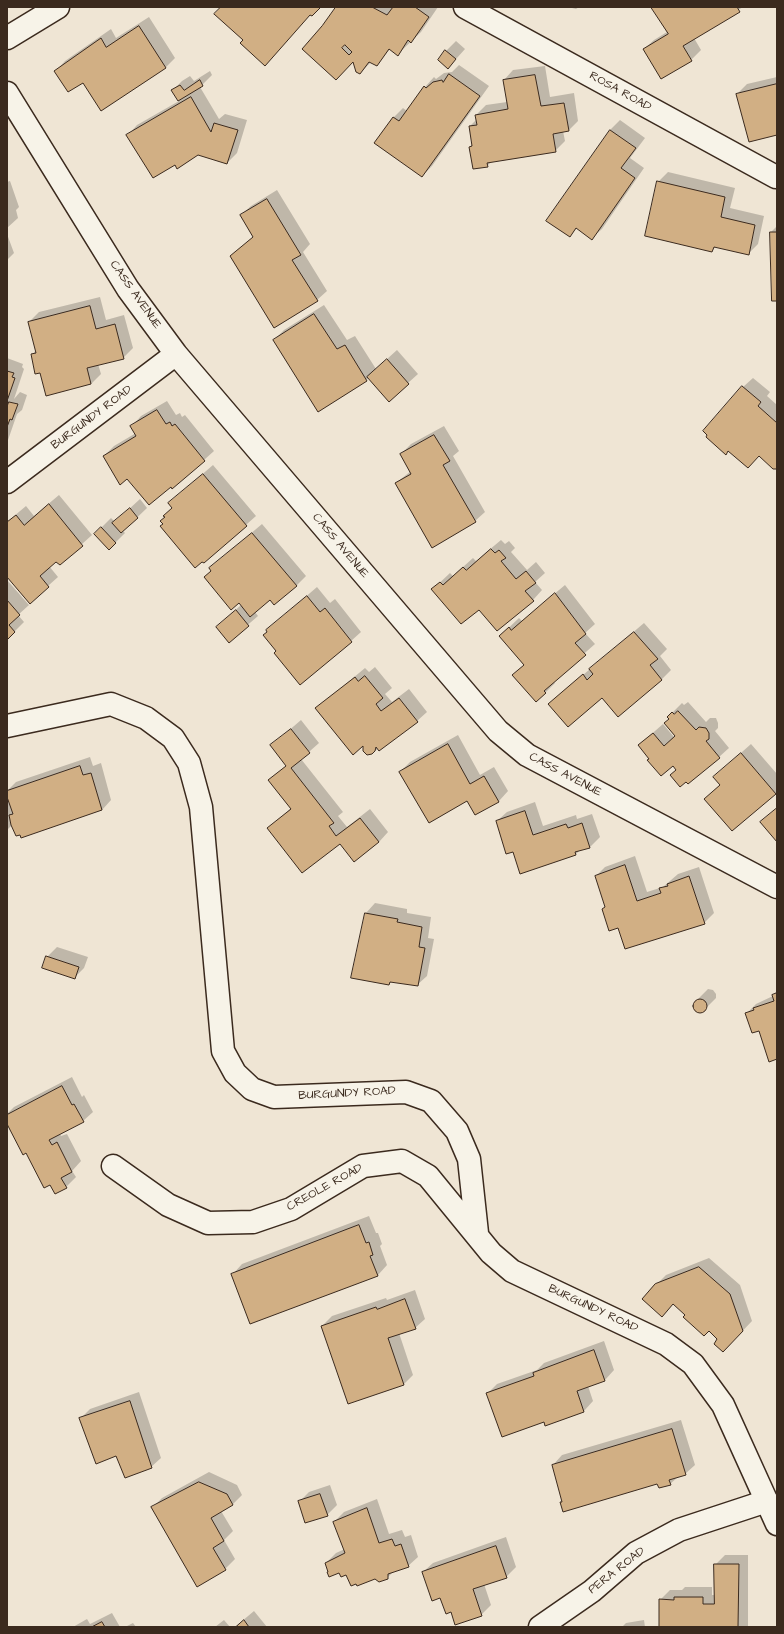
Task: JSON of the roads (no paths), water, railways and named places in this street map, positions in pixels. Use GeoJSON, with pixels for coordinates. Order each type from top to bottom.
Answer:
{"type":"FeatureCollection","features":[{"type":"Feature","properties":{"kind":"street"},"geometry":{"type":"LineString","coordinates":[[7,38],[58,7]]}},
{"type":"Feature","properties":{"kind":"street","name":"ROSA ROAD"},"geometry":{"type":"LineString","coordinates":[[464,7],[776,177]]}},
{"type":"Feature","properties":{"kind":"street","name":"CASS AVENUE"},"geometry":{"type":"LineString","coordinates":[[7,93],[128,289],[176,354],[498,731],[527,755],[777,887]]}},
{"type":"Feature","properties":{"kind":"street","name":"BURGUNDY ROAD"},"geometry":{"type":"LineString","coordinates":[[7,482],[176,354]]}},
{"type":"Feature","properties":{"kind":"street","name":"BURGUNDY ROAD"},"geometry":{"type":"LineString","coordinates":[[7,726],[111,704],[146,718],[173,738],[189,763],[201,807],[223,1051],[235,1073],[252,1089],[274,1098],[406,1092],[431,1101],[457,1131],[469,1159],[477,1233],[491,1253],[512,1271],[666,1344],[693,1364],[723,1405],[777,1524]]}},
{"type":"Feature","properties":{"kind":"street","name":"CREOLE ROAD"},"geometry":{"type":"LineString","coordinates":[[113,1166],[168,1205],[208,1223],[253,1222],[291,1209],[363,1166],[402,1161],[428,1176],[477,1233]]}},
{"type":"Feature","properties":{"kind":"street","name":"PERA ROAD"},"geometry":{"type":"LineString","coordinates":[[540,1627],[592,1591],[636,1553],[679,1530],[767,1501]]}}]}
